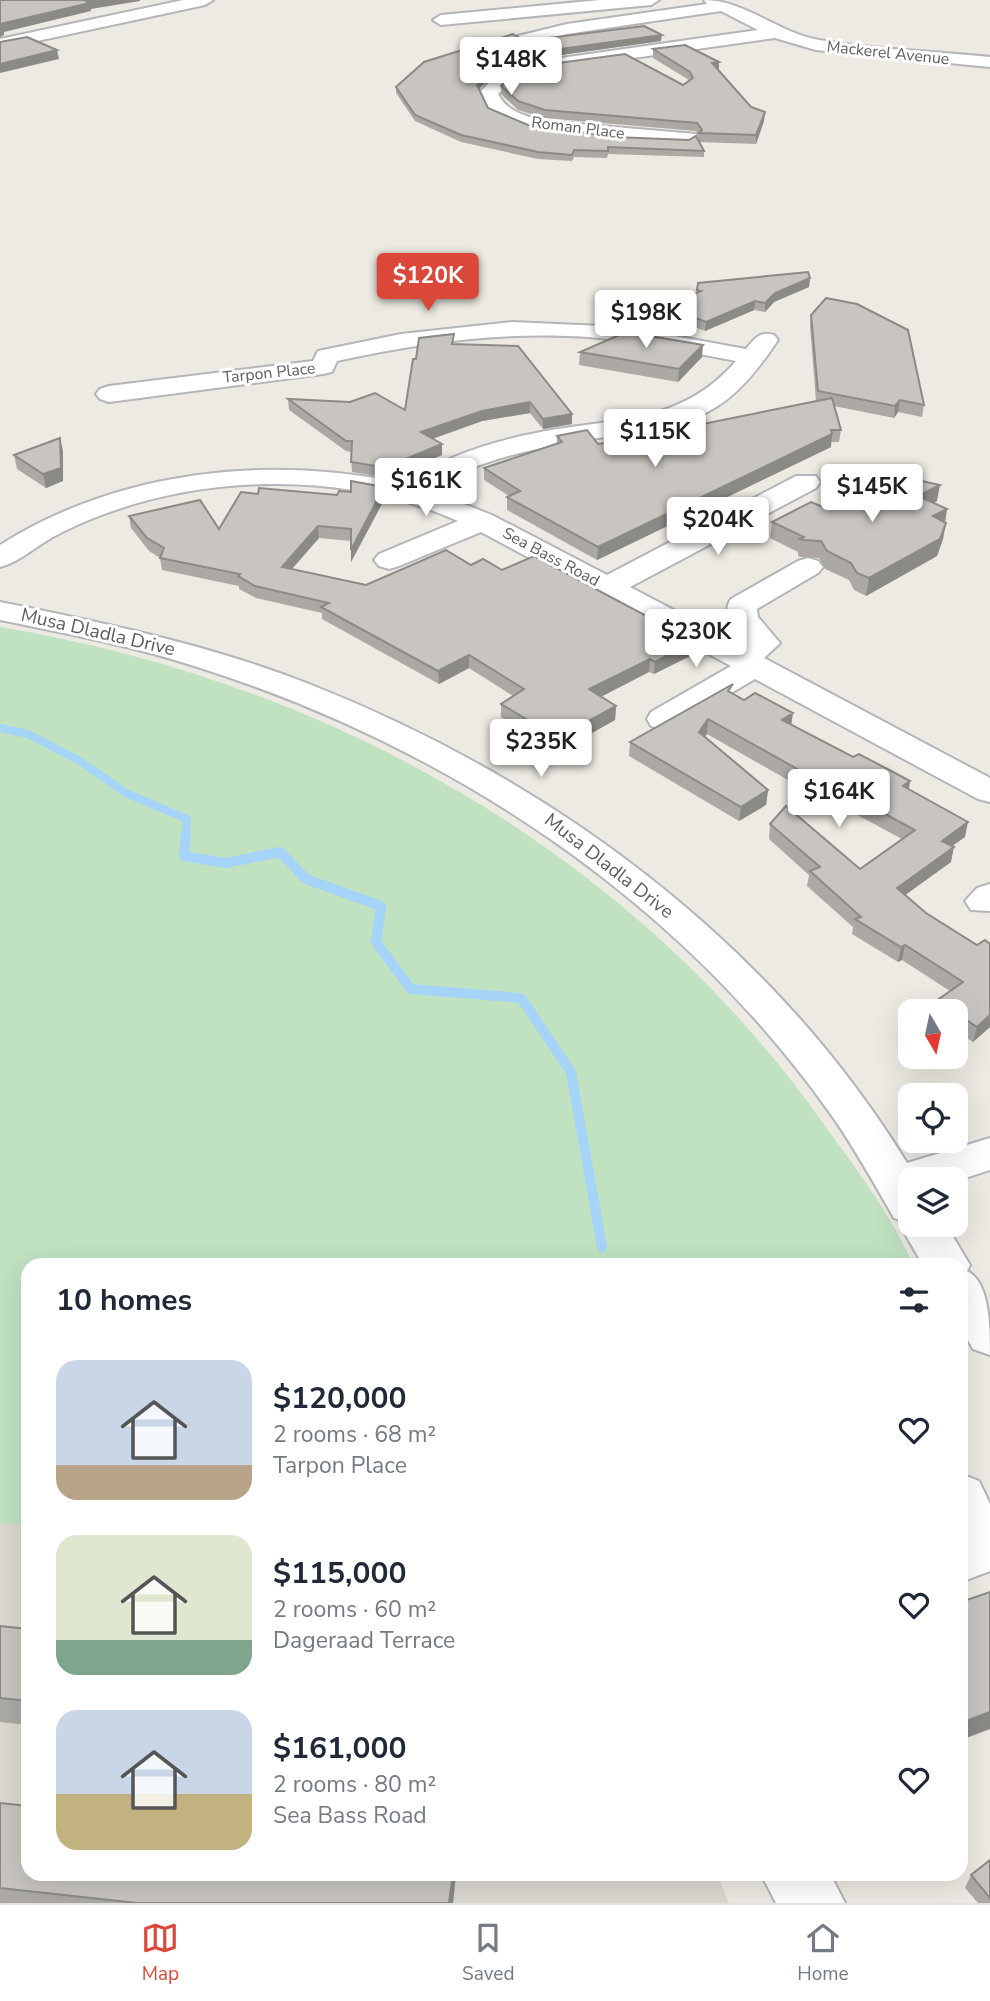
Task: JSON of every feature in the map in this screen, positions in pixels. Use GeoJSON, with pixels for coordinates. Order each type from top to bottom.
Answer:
{"type":"FeatureCollection","features":[{"type":"Feature","properties":{"kind":"street"},"geometry":{"type":"LineString","coordinates":[[0,44],[205,0]]}},
{"type":"Feature","properties":{"kind":"street"},"geometry":{"type":"LineString","coordinates":[[441,20],[651,0]]}},
{"type":"Feature","properties":{"kind":"street"},"geometry":{"type":"LineString","coordinates":[[524,40],[567,29],[718,3]]}},
{"type":"Feature","properties":{"kind":"street","name":"Mackerel Avenue"},"geometry":{"type":"LineString","coordinates":[[718,3],[776,33],[836,49],[990,62]]}},
{"type":"Feature","properties":{"kind":"street","name":"Roman Place"},"geometry":{"type":"LineString","coordinates":[[689,138],[544,127],[501,112],[488,99],[491,86],[519,70],[776,33]]}},
{"type":"Feature","properties":{"kind":"street"},"geometry":{"type":"LineString","coordinates":[[628,53],[649,66]]}},
{"type":"Feature","properties":{"kind":"street","name":"Tarpon Place"},"geometry":{"type":"LineString","coordinates":[[109,394],[323,367],[327,356],[362,348],[486,330],[549,328],[760,348],[717,396],[704,404],[636,425],[483,453],[450,465],[406,492]]}},
{"type":"Feature","properties":{"kind":"street","name":"Sea Bass Road"},"geometry":{"type":"LineString","coordinates":[[0,558],[75,516],[181,486],[284,478],[337,481],[406,492],[482,521],[990,792]]}},
{"type":"Feature","properties":{"kind":"street"},"geometry":{"type":"LineString","coordinates":[[607,587],[806,482]]}},
{"type":"Feature","properties":{"kind":"street"},"geometry":{"type":"LineString","coordinates":[[389,560],[482,521]]}},
{"type":"Feature","properties":{"kind":"street"},"geometry":{"type":"LineString","coordinates":[[663,719],[750,662],[764,645],[764,641],[743,618],[742,605],[808,567]]}},
{"type":"Feature","properties":{"kind":"street","name":"Musa Dladla Drive"},"geometry":{"type":"LineString","coordinates":[[0,611],[144,640],[232,665],[381,723],[450,758],[524,802],[586,844],[635,883],[732,971],[776,1018],[859,1122],[898,1186]]}},
{"type":"Feature","properties":{"kind":"street"},"geometry":{"type":"LineString","coordinates":[[962,1167],[990,1154]]}},
{"type":"Feature","properties":{"kind":"street"},"geometry":{"type":"LineString","coordinates":[[930,1237],[943,1258]]}},
{"type":"Feature","properties":{"kind":"street"},"geometry":{"type":"LineString","coordinates":[[968,1304],[979,1332]]}},
{"type":"Feature","properties":{"kind":"street"},"geometry":{"type":"LineString","coordinates":[[968,1512],[982,1543],[979,1550],[968,1555]]}},
{"type":"Feature","properties":{"kind":"street"},"geometry":{"type":"LineString","coordinates":[[797,1881],[814,1903]]}},
{"type":"Feature","properties":{"kind":"shaded area"},"geometry":{"type":"Polygon","coordinates":[[[0,1250],[21,1261],[21,1881],[720,1881],[729,1903],[0,1903],[0,1250]]]}},
{"type":"Feature","properties":{"kind":"green space"},"geometry":{"type":"Polygon","coordinates":[[[0,627],[121,653],[239,689],[353,736],[462,793],[564,861],[659,938],[746,1026],[860,1174],[884,1210],[910,1258],[21,1258],[21,1525],[0,1523],[0,627]]]}},
{"type":"Feature","properties":{"kind":"building"},"geometry":{"type":"Polygon","coordinates":[[[0,0],[91,0],[86,1],[90,3],[0,24],[0,0]]]}},
{"type":"Feature","properties":{"kind":"building"},"geometry":{"type":"Polygon","coordinates":[[[644,26],[662,35],[532,53],[500,62],[477,85],[488,108],[528,125],[614,137],[689,140],[696,136],[704,151],[608,147],[608,151],[574,150],[572,155],[538,152],[461,135],[415,115],[396,87],[424,62],[513,34],[525,41],[644,26]]]}},
{"type":"Feature","properties":{"kind":"building"},"geometry":{"type":"Polygon","coordinates":[[[27,37],[57,50],[0,64],[0,42],[27,37]]]}},
{"type":"Feature","properties":{"kind":"building"},"geometry":{"type":"Polygon","coordinates":[[[685,45],[719,62],[712,63],[751,107],[765,112],[756,135],[699,133],[702,130],[697,123],[545,110],[518,101],[501,86],[514,73],[536,66],[625,54],[683,85],[693,78],[690,72],[653,49],[685,45]]]}},
{"type":"Feature","properties":{"kind":"building"},"geometry":{"type":"Polygon","coordinates":[[[808,272],[810,278],[775,293],[765,303],[755,301],[706,322],[672,309],[681,305],[674,302],[701,291],[697,290],[698,283],[808,272]]]}},
{"type":"Feature","properties":{"kind":"building"},"geometry":{"type":"Polygon","coordinates":[[[826,298],[857,304],[908,330],[924,405],[900,400],[895,406],[818,391],[811,315],[826,298]]]}},
{"type":"Feature","properties":{"kind":"building"},"geometry":{"type":"Polygon","coordinates":[[[626,332],[703,345],[679,369],[580,352],[626,332]]]}},
{"type":"Feature","properties":{"kind":"building"},"geometry":{"type":"Polygon","coordinates":[[[454,334],[452,344],[518,346],[572,414],[543,419],[530,402],[482,411],[421,432],[442,444],[398,462],[394,469],[351,462],[352,441],[346,441],[288,399],[350,402],[375,393],[405,410],[419,338],[454,334]]]}},
{"type":"Feature","properties":{"kind":"building"},"geometry":{"type":"Polygon","coordinates":[[[832,398],[841,430],[831,430],[832,434],[598,547],[507,497],[520,491],[484,468],[562,442],[557,436],[587,430],[598,444],[832,398]]]}},
{"type":"Feature","properties":{"kind":"building"},"geometry":{"type":"Polygon","coordinates":[[[60,438],[61,468],[43,474],[14,455],[60,438]]]}},
{"type":"Feature","properties":{"kind":"building"},"geometry":{"type":"Polygon","coordinates":[[[891,474],[940,485],[918,496],[947,509],[933,516],[946,523],[940,539],[869,578],[857,573],[851,563],[827,551],[821,541],[800,539],[804,537],[772,522],[811,502],[823,507],[891,474]]]}},
{"type":"Feature","properties":{"kind":"building"},"geometry":{"type":"Polygon","coordinates":[[[351,481],[384,487],[351,550],[351,529],[318,526],[282,567],[366,585],[446,550],[471,565],[483,559],[502,570],[534,556],[669,628],[667,629],[691,643],[655,662],[650,659],[589,689],[616,706],[558,738],[501,704],[524,689],[469,655],[438,671],[321,607],[329,603],[255,586],[238,576],[240,574],[160,558],[164,548],[147,538],[129,516],[200,500],[219,529],[241,492],[258,494],[259,488],[337,495],[339,491],[351,492],[351,481]]]}},
{"type":"Feature","properties":{"kind":"building"},"geometry":{"type":"Polygon","coordinates":[[[733,684],[728,691],[744,700],[755,693],[793,713],[782,720],[853,757],[859,754],[910,781],[903,786],[968,822],[942,841],[954,847],[897,888],[926,913],[977,945],[985,940],[990,944],[990,1015],[977,1027],[968,1021],[968,999],[939,999],[963,982],[905,945],[901,947],[855,919],[861,917],[810,871],[820,867],[770,824],[786,806],[860,869],[915,830],[852,796],[849,798],[708,719],[699,732],[768,790],[741,807],[630,742],[733,684]]]}},
{"type":"Feature","properties":{"kind":"building"},"geometry":{"type":"Polygon","coordinates":[[[990,1592],[990,1712],[968,1720],[968,1600],[990,1592]]]}},
{"type":"Feature","properties":{"kind":"building"},"geometry":{"type":"Polygon","coordinates":[[[0,1626],[21,1628],[21,1700],[0,1698],[0,1626]]]}},
{"type":"Feature","properties":{"kind":"building"},"geometry":{"type":"Polygon","coordinates":[[[0,1803],[21,1805],[21,1881],[452,1881],[449,1903],[137,1903],[0,1888],[0,1803]]]}},
{"type":"Feature","properties":{"kind":"building"},"geometry":{"type":"Polygon","coordinates":[[[990,1860],[990,1898],[971,1875],[990,1860]]]}},
{"type":"Feature","properties":{"kind":"waterway"},"geometry":{"type":"LineString","coordinates":[[0,728],[28,734],[80,761],[126,793],[187,819],[186,833]]}},
{"type":"Feature","properties":{"kind":"waterway"},"geometry":{"type":"LineString","coordinates":[[186,832],[184,856],[225,863],[280,852],[306,879],[381,906],[376,942],[411,989],[521,998],[571,1072],[602,1247]]}}]}
